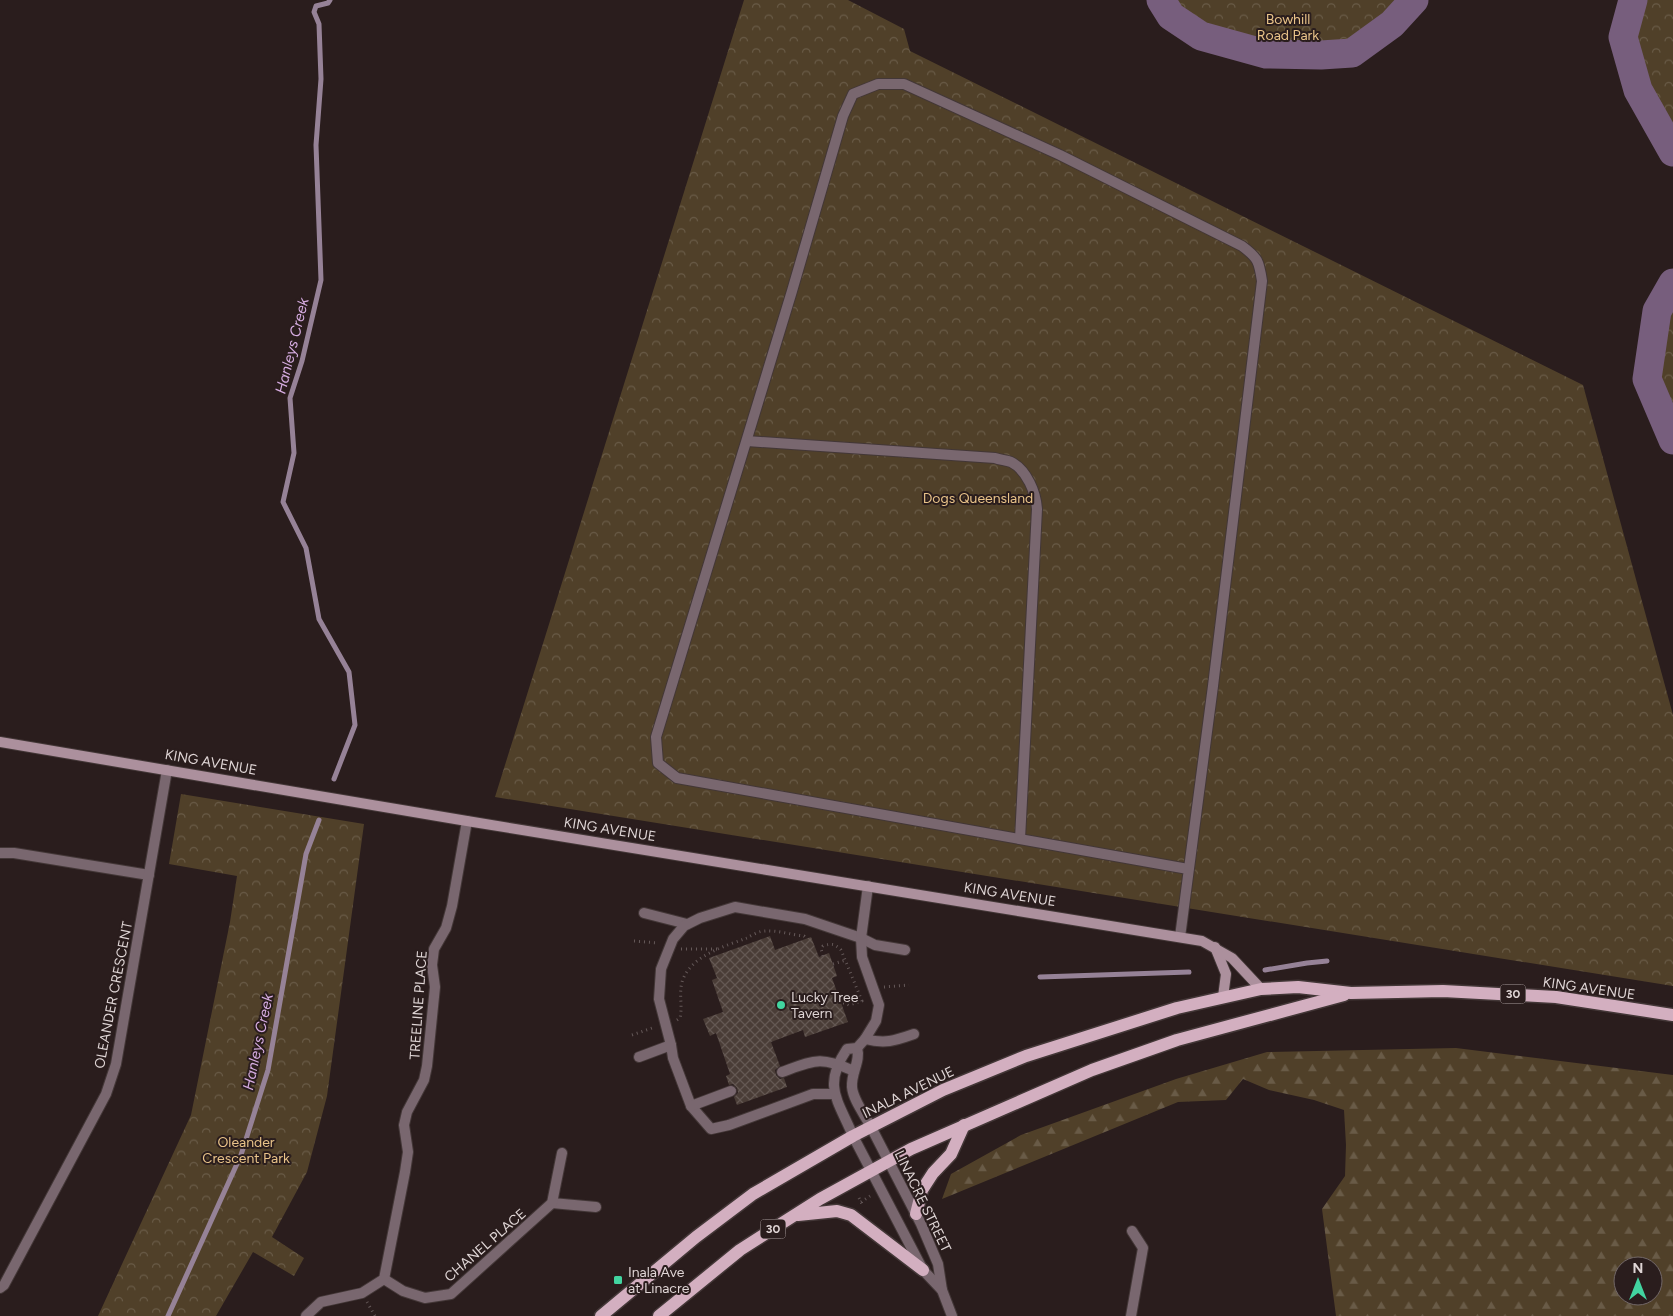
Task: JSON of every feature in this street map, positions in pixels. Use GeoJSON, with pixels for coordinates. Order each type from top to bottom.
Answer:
{"type":"FeatureCollection","features":[{"type":"Feature","properties":{"kind":"main road","name":"KING AVENUE"},"geometry":{"type":"LineString","coordinates":[[1268,989],[1298,987],[1351,993],[1443,991],[1556,997],[1673,1015]]}},
{"type":"Feature","properties":{"kind":"main road","name":"INALA AVENUE"},"geometry":{"type":"LineString","coordinates":[[601,1316],[696,1236],[753,1194],[871,1126],[943,1090],[1026,1056],[1178,1008],[1268,989]]}},
{"type":"Feature","properties":{"kind":"main road","name":"KING AVENUE"},"geometry":{"type":"LineString","coordinates":[[964,1125],[1092,1070],[1177,1040],[1351,993]]}},
{"type":"Feature","properties":{"kind":"main road","name":"30"},"geometry":{"type":"LineString","coordinates":[[658,1316],[740,1250],[794,1215],[888,1160],[964,1125]]}},
{"type":"Feature","properties":{"kind":"main road"},"geometry":{"type":"LineString","coordinates":[[916,1214],[922,1190],[933,1173],[951,1154],[964,1125]]}},
{"type":"Feature","properties":{"kind":"main road"},"geometry":{"type":"LineString","coordinates":[[794,1215],[837,1211],[851,1215],[861,1221],[896,1251],[924,1270]]}},
{"type":"Feature","properties":{"kind":"street"},"geometry":{"type":"LineString","coordinates":[[1180,937],[1262,281],[1256,257],[1242,246],[1060,155],[904,84],[878,84],[853,94],[843,116],[656,737],[658,763],[677,778],[1188,870]]}},
{"type":"Feature","properties":{"kind":"street"},"geometry":{"type":"LineString","coordinates":[[746,441],[995,458],[1012,463],[1024,474],[1033,487],[1037,509],[1020,839]]}},
{"type":"Feature","properties":{"kind":"street","name":"KING AVENUE"},"geometry":{"type":"LineString","coordinates":[[0,742],[467,821],[1202,941],[1232,958],[1268,989]]}},
{"type":"Feature","properties":{"kind":"street","name":"OLEANDER CRESCENT"},"geometry":{"type":"LineString","coordinates":[[0,1288],[4,1285],[106,1094],[116,1064],[167,770]]}},
{"type":"Feature","properties":{"kind":"street","name":"TREELINE PLACE"},"geometry":{"type":"LineString","coordinates":[[384,1279],[406,1172],[408,1152],[404,1126],[407,1112],[424,1080],[427,1066],[435,988],[432,965],[434,949],[446,928],[452,906],[467,821]]}},
{"type":"Feature","properties":{"kind":"street"},"geometry":{"type":"LineString","coordinates":[[0,853],[14,853],[149,875]]}},
{"type":"Feature","properties":{"kind":"street"},"geometry":{"type":"LineString","coordinates":[[868,886],[861,938],[862,957],[879,1005],[876,1021],[865,1039],[857,1048],[847,1049],[837,1064],[833,1084],[834,1094],[813,1094],[729,1125],[711,1129],[691,1106],[673,1058],[659,1000],[661,969],[673,939],[687,924],[735,907],[805,919],[861,938],[875,945],[905,950]]}},
{"type":"Feature","properties":{"kind":"street"},"geometry":{"type":"LineString","coordinates":[[644,913],[687,924]]}},
{"type":"Feature","properties":{"kind":"street"},"geometry":{"type":"LineString","coordinates":[[1215,947],[1226,974],[1223,997]]}},
{"type":"Feature","properties":{"kind":"street"},"geometry":{"type":"LineString","coordinates":[[865,1039],[877,1042],[890,1042],[914,1034]]}},
{"type":"Feature","properties":{"kind":"street"},"geometry":{"type":"LineString","coordinates":[[639,1057],[671,1045]]}},
{"type":"Feature","properties":{"kind":"street","name":"LINACRE STREET"},"geometry":{"type":"LineString","coordinates":[[857,1048],[859,1055],[854,1071],[852,1088],[916,1214],[938,1264],[942,1290],[952,1316]]}},
{"type":"Feature","properties":{"kind":"street"},"geometry":{"type":"LineString","coordinates":[[782,1072],[813,1060],[837,1064],[854,1071]]}},
{"type":"Feature","properties":{"kind":"street"},"geometry":{"type":"LineString","coordinates":[[691,1106],[731,1091]]}},
{"type":"Feature","properties":{"kind":"street","name":"LINACRE STREET"},"geometry":{"type":"LineString","coordinates":[[834,1094],[853,1136],[924,1270],[942,1290]]}},
{"type":"Feature","properties":{"kind":"street"},"geometry":{"type":"LineString","coordinates":[[562,1153],[552,1203],[596,1207]]}},
{"type":"Feature","properties":{"kind":"street","name":"CHANEL PLACE"},"geometry":{"type":"LineString","coordinates":[[384,1279],[403,1291],[425,1298],[451,1294],[552,1203]]}},
{"type":"Feature","properties":{"kind":"street"},"geometry":{"type":"LineString","coordinates":[[1131,1316],[1142,1248],[1132,1231]]}},
{"type":"Feature","properties":{"kind":"street"},"geometry":{"type":"LineString","coordinates":[[306,1316],[320,1302],[362,1293],[384,1279]]}},
{"type":"Feature","properties":{"kind":"path"},"geometry":{"type":"LineString","coordinates":[[632,1035],[680,1018],[683,980],[696,962],[718,949],[764,931],[804,936],[807,939]]}},
{"type":"Feature","properties":{"kind":"path"},"geometry":{"type":"LineString","coordinates":[[823,956],[821,949],[823,946],[829,944],[836,945],[841,950],[862,1000],[849,1005],[841,1004]]}},
{"type":"Feature","properties":{"kind":"path"},"geometry":{"type":"LineString","coordinates":[[678,949],[718,949]]}},
{"type":"Feature","properties":{"kind":"path"},"geometry":{"type":"LineString","coordinates":[[833,964],[846,960]]}},
{"type":"Feature","properties":{"kind":"path"},"geometry":{"type":"LineString","coordinates":[[882,988],[909,985]]}},
{"type":"Feature","properties":{"kind":"path"},"geometry":{"type":"LineString","coordinates":[[861,1202],[870,1196]]}},
{"type":"Feature","properties":{"kind":"green space","name":"Dogs Queensland"},"geometry":{"type":"Polygon","coordinates":[[[744,0],[848,0],[904,29],[910,51],[1583,385],[1673,715],[1673,986],[495,797],[744,0]]]}},
{"type":"Feature","properties":{"kind":"green space","name":"Bowhill Road Park"},"geometry":{"type":"Polygon","coordinates":[[[1161,0],[1414,0],[1392,24],[1352,53],[1321,55],[1266,54],[1201,36],[1171,16],[1161,0]]]}},
{"type":"Feature","properties":{"kind":"green space"},"geometry":{"type":"Polygon","coordinates":[[[1633,0],[1673,0],[1673,152],[1638,90],[1623,37],[1633,0]]]}},
{"type":"Feature","properties":{"kind":"green space"},"geometry":{"type":"Polygon","coordinates":[[[1673,283],[1673,440],[1647,379],[1657,311],[1673,283]]]}},
{"type":"Feature","properties":{"kind":"green space","name":"Oleander Crescent Park"},"geometry":{"type":"Polygon","coordinates":[[[181,794],[364,824],[327,1096],[307,1172],[272,1237],[304,1258],[294,1276],[253,1252],[216,1316],[98,1316],[191,1115],[230,922],[237,876],[169,864],[181,794]]]}},
{"type":"Feature","properties":{"kind":"green space"},"geometry":{"type":"Polygon","coordinates":[[[1456,1048],[1673,1075],[1673,1316],[1336,1316],[1322,1209],[1345,1176],[1344,1110],[1314,1100],[1269,1090],[1243,1079],[1226,1100],[1178,1102],[942,1199],[951,1174],[1021,1135],[1176,1079],[1267,1052],[1456,1048]]]}},
{"type":"Feature","properties":{"kind":"building","name":"Lucky Tree Tavern"},"geometry":{"type":"Polygon","coordinates":[[[770,936],[775,950],[811,937],[819,957],[829,953],[837,976],[832,978],[848,1022],[805,1037],[803,1030],[771,1042],[780,1066],[775,1070],[776,1075],[780,1079],[784,1078],[787,1087],[737,1105],[734,1097],[738,1093],[737,1088],[733,1084],[729,1085],[726,1076],[730,1074],[716,1033],[710,1036],[703,1019],[723,1012],[712,980],[717,978],[709,958],[770,936]]]}},
{"type":"Feature","properties":{"kind":"waterway","name":"Hanleys Creek"},"geometry":{"type":"LineString","coordinates":[[330,0],[328,3],[316,6],[314,12],[319,24],[321,79],[316,145],[321,280],[302,361],[290,398],[294,453],[283,502],[306,548],[319,619],[349,672],[355,725],[334,779]]}},
{"type":"Feature","properties":{"kind":"waterway"},"geometry":{"type":"LineString","coordinates":[[1161,0],[1171,16],[1201,36],[1266,54],[1321,55],[1352,53],[1392,24],[1414,0]]}},
{"type":"Feature","properties":{"kind":"waterway"},"geometry":{"type":"LineString","coordinates":[[1633,0],[1623,37],[1638,90],[1673,152]]}},
{"type":"Feature","properties":{"kind":"waterway"},"geometry":{"type":"LineString","coordinates":[[1673,283],[1657,311],[1647,379],[1673,440]]}},
{"type":"Feature","properties":{"kind":"waterway","name":"Hanleys Creek"},"geometry":{"type":"LineString","coordinates":[[168,1316],[241,1155],[268,1070],[306,854],[319,820]]}},
{"type":"Feature","properties":{"kind":"waterway"},"geometry":{"type":"LineString","coordinates":[[1265,970],[1327,961]]}},
{"type":"Feature","properties":{"kind":"waterway"},"geometry":{"type":"LineString","coordinates":[[1040,977],[1189,972]]}},
{"type":"Feature","properties":{"kind":"place","name":"Lucky Tree Tavern"},"geometry":{"type":"Point","coordinates":[781,1005]}},
{"type":"Feature","properties":{"kind":"place","name":"Inala Ave at Linacre"},"geometry":{"type":"Point","coordinates":[618,1280]}}]}
